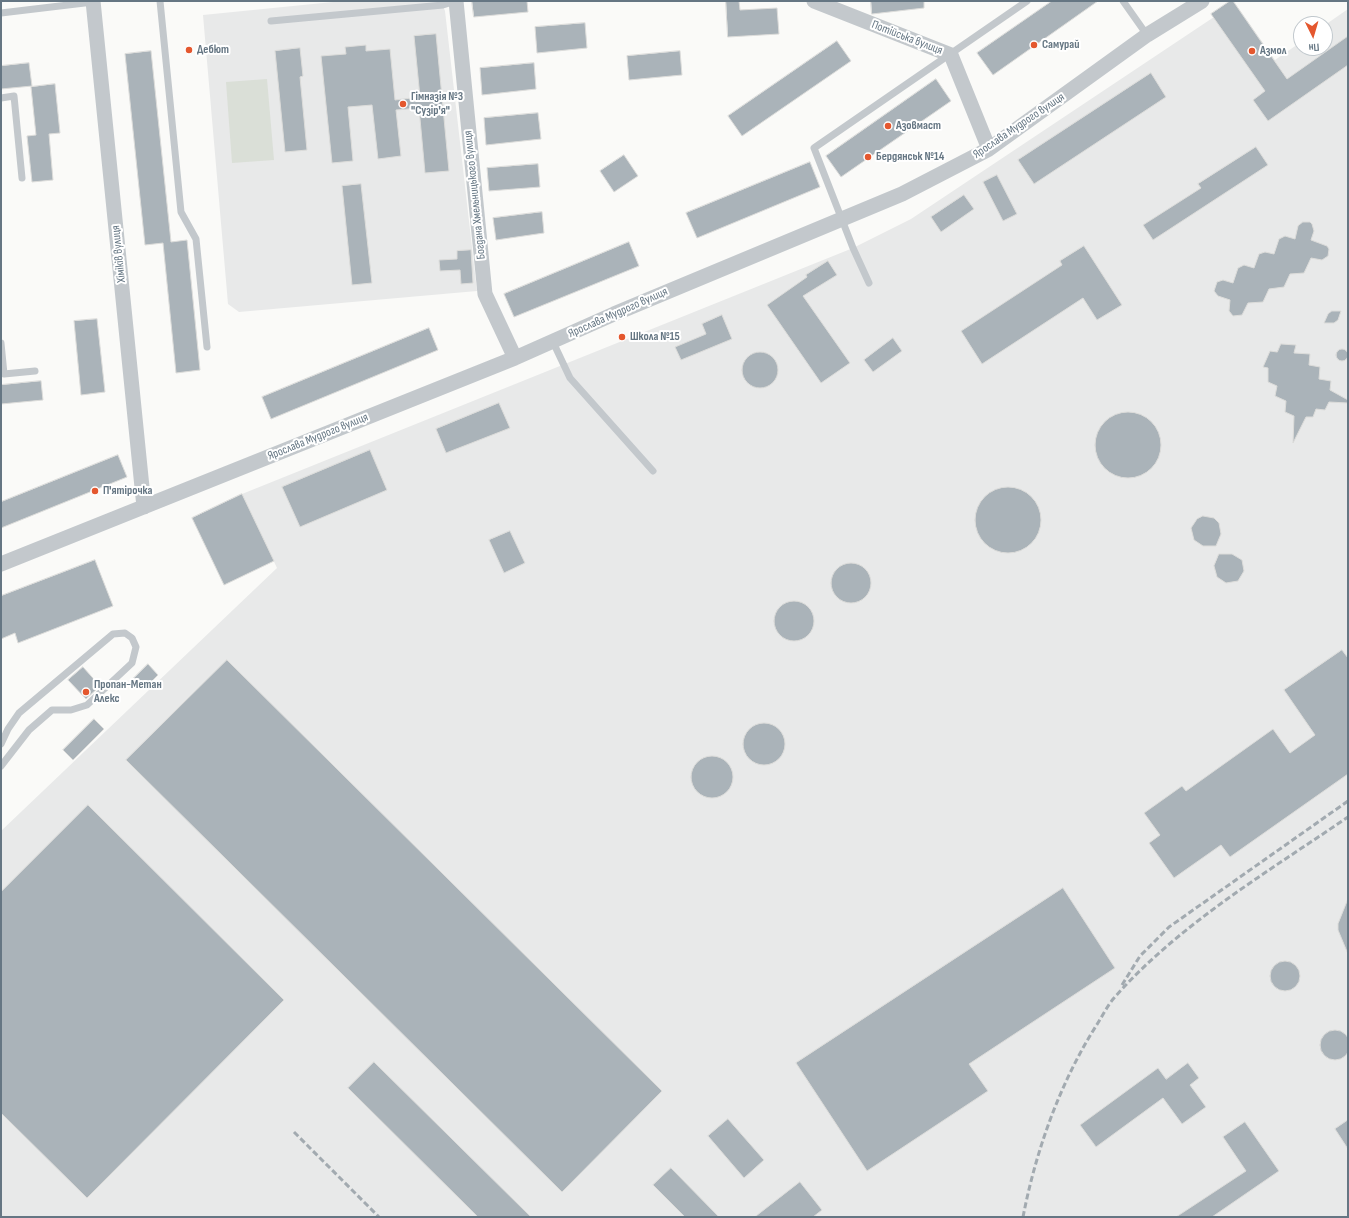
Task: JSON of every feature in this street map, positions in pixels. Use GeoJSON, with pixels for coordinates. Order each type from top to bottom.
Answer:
{"type":"FeatureCollection","features":[{"type":"Feature","properties":{"kind":"street","name":"Хіміків вулиця"},"geometry":{"type":"LineString","coordinates":[[96,1],[144,507]]}},
{"type":"Feature","properties":{"kind":"street","name":"Богдана Хмельницького вулиця"},"geometry":{"type":"LineString","coordinates":[[456,1],[485,294],[515,358]]}},
{"type":"Feature","properties":{"kind":"street","name":"Потійська вулиця"},"geometry":{"type":"LineString","coordinates":[[814,1],[950,55],[989,149]]}},
{"type":"Feature","properties":{"kind":"street","name":"Ярослава Мудрого вулиця"},"geometry":{"type":"LineString","coordinates":[[1,564],[515,358],[614,314],[902,194],[989,149],[1147,35],[1202,1]]}},
{"type":"Feature","properties":{"kind":"lane"},"geometry":{"type":"LineString","coordinates":[[1,13],[96,1]]}},
{"type":"Feature","properties":{"kind":"lane"},"geometry":{"type":"LineString","coordinates":[[160,1],[181,212],[196,239],[208,347]]}},
{"type":"Feature","properties":{"kind":"lane"},"geometry":{"type":"LineString","coordinates":[[271,21],[443,5],[456,1]]}},
{"type":"Feature","properties":{"kind":"lane"},"geometry":{"type":"LineString","coordinates":[[869,283],[814,148],[1027,1]]}},
{"type":"Feature","properties":{"kind":"lane"},"geometry":{"type":"LineString","coordinates":[[1123,1],[1147,35]]}},
{"type":"Feature","properties":{"kind":"lane"},"geometry":{"type":"LineString","coordinates":[[1,98],[14,96],[22,178]]}},
{"type":"Feature","properties":{"kind":"lane"},"geometry":{"type":"LineString","coordinates":[[553,342],[570,378],[653,470]]}},
{"type":"Feature","properties":{"kind":"lane"},"geometry":{"type":"LineString","coordinates":[[1,343],[4,374],[35,371]]}},
{"type":"Feature","properties":{"kind":"lane"},"geometry":{"type":"LineString","coordinates":[[1,744],[8,729],[19,713],[113,634],[125,633],[132,638],[136,647],[132,662],[87,705],[71,710],[52,710],[29,730],[1,766]]}},
{"type":"Feature","properties":{"kind":"shaded area"},"geometry":{"type":"Polygon","coordinates":[[[343,1],[441,1],[445,11],[477,291],[239,312],[228,304],[203,15],[343,1]]]}},
{"type":"Feature","properties":{"kind":"shaded area"},"geometry":{"type":"Polygon","coordinates":[[[1235,3],[1275,60],[1293,48],[1293,56],[1333,56],[1333,19],[1348,9],[1348,1217],[1,1217],[1,831],[277,568],[242,494],[853,248],[911,219],[1235,3]]]}},
{"type":"Feature","properties":{"kind":"shaded area"},"geometry":{"type":"Polygon","coordinates":[[[267,79],[274,160],[232,163],[226,82],[267,79]]]}},
{"type":"Feature","properties":{"kind":"building"},"geometry":{"type":"Polygon","coordinates":[[[472,1],[527,1],[528,12],[474,17],[472,1]]]}},
{"type":"Feature","properties":{"kind":"building"},"geometry":{"type":"Polygon","coordinates":[[[726,1],[739,1],[740,10],[777,8],[779,34],[728,37],[726,1]]]}},
{"type":"Feature","properties":{"kind":"building"},"geometry":{"type":"Polygon","coordinates":[[[871,1],[924,1],[924,8],[872,14],[871,1]]]}},
{"type":"Feature","properties":{"kind":"building"},"geometry":{"type":"Polygon","coordinates":[[[1052,1],[1098,1],[993,75],[977,53],[1052,1]]]}},
{"type":"Feature","properties":{"kind":"building","name":"Азмол"},"geometry":{"type":"Polygon","coordinates":[[[1230,1],[1233,1],[1287,79],[1320,56],[1333,56],[1333,47],[1348,36],[1348,65],[1268,121],[1253,100],[1265,91],[1211,14],[1230,1]]]}},
{"type":"Feature","properties":{"kind":"building"},"geometry":{"type":"Polygon","coordinates":[[[585,23],[587,48],[537,53],[535,27],[585,23]]]}},
{"type":"Feature","properties":{"kind":"building","name":"Гімназія №3 \"Сузір'я\""},"geometry":{"type":"Polygon","coordinates":[[[436,34],[449,171],[425,173],[419,108],[396,110],[401,156],[378,159],[372,105],[348,107],[353,161],[332,163],[321,56],[346,54],[345,47],[366,45],[366,51],[390,49],[395,100],[420,97],[414,36],[436,34]]]}},
{"type":"Feature","properties":{"kind":"building"},"geometry":{"type":"Polygon","coordinates":[[[837,41],[851,61],[742,136],[728,116],[837,41]]]}},
{"type":"Feature","properties":{"kind":"building"},"geometry":{"type":"Polygon","coordinates":[[[300,48],[303,76],[300,77],[307,150],[285,152],[275,51],[300,48]]]}},
{"type":"Feature","properties":{"kind":"building"},"geometry":{"type":"Polygon","coordinates":[[[151,51],[171,242],[187,240],[200,370],[176,373],[163,243],[145,245],[125,54],[151,51]]]}},
{"type":"Feature","properties":{"kind":"building"},"geometry":{"type":"Polygon","coordinates":[[[680,51],[682,75],[629,80],[627,56],[680,51]]]}},
{"type":"Feature","properties":{"kind":"building"},"geometry":{"type":"Polygon","coordinates":[[[29,63],[32,86],[1,89],[1,66],[29,63]]]}},
{"type":"Feature","properties":{"kind":"building"},"geometry":{"type":"Polygon","coordinates":[[[534,63],[536,89],[482,95],[480,68],[534,63]]]}},
{"type":"Feature","properties":{"kind":"building"},"geometry":{"type":"Polygon","coordinates":[[[1151,73],[1166,97],[1034,184],[1018,160],[1151,73]]]}},
{"type":"Feature","properties":{"kind":"building"},"geometry":{"type":"Polygon","coordinates":[[[936,79],[951,101],[841,177],[826,156],[936,79]]]}},
{"type":"Feature","properties":{"kind":"building"},"geometry":{"type":"Polygon","coordinates":[[[55,84],[60,133],[49,134],[53,180],[32,182],[27,136],[36,135],[31,87],[55,84]]]}},
{"type":"Feature","properties":{"kind":"building"},"geometry":{"type":"Polygon","coordinates":[[[538,113],[541,139],[486,145],[484,118],[538,113]]]}},
{"type":"Feature","properties":{"kind":"building"},"geometry":{"type":"Polygon","coordinates":[[[1256,147],[1268,165],[1153,240],[1143,225],[1201,188],[1198,184],[1256,147]]]}},
{"type":"Feature","properties":{"kind":"building"},"geometry":{"type":"Polygon","coordinates":[[[624,155],[638,176],[614,192],[600,171],[624,155]]]}},
{"type":"Feature","properties":{"kind":"building"},"geometry":{"type":"Polygon","coordinates":[[[810,162],[820,187],[697,238],[686,213],[810,162]]]}},
{"type":"Feature","properties":{"kind":"building"},"geometry":{"type":"Polygon","coordinates":[[[538,164],[540,187],[489,191],[487,168],[538,164]]]}},
{"type":"Feature","properties":{"kind":"building"},"geometry":{"type":"Polygon","coordinates":[[[997,175],[1017,214],[1003,221],[983,182],[997,175]]]}},
{"type":"Feature","properties":{"kind":"building"},"geometry":{"type":"Polygon","coordinates":[[[361,184],[372,283],[352,285],[342,186],[361,184]]]}},
{"type":"Feature","properties":{"kind":"building"},"geometry":{"type":"Polygon","coordinates":[[[964,195],[974,209],[941,232],[931,217],[964,195]]]}},
{"type":"Feature","properties":{"kind":"building"},"geometry":{"type":"Polygon","coordinates":[[[542,212],[544,233],[496,240],[493,218],[542,212]]]}},
{"type":"Feature","properties":{"kind":"building"},"geometry":{"type":"Polygon","coordinates":[[[1303,222],[1310,222],[1312,224],[1314,231],[1311,240],[1327,246],[1329,249],[1328,256],[1322,260],[1311,258],[1304,273],[1290,274],[1284,287],[1269,289],[1263,302],[1248,303],[1242,315],[1233,316],[1229,311],[1230,300],[1218,296],[1214,291],[1217,282],[1223,280],[1233,283],[1238,268],[1244,265],[1254,268],[1259,254],[1265,252],[1274,254],[1279,239],[1285,236],[1295,239],[1298,226],[1303,222]]]}},
{"type":"Feature","properties":{"kind":"building"},"geometry":{"type":"Polygon","coordinates":[[[629,242],[639,266],[514,317],[504,294],[629,242]]]}},
{"type":"Feature","properties":{"kind":"building"},"geometry":{"type":"Polygon","coordinates":[[[1084,246],[1122,305],[1097,320],[1083,298],[982,364],[961,331],[1062,265],[1060,261],[1084,246]]]}},
{"type":"Feature","properties":{"kind":"building"},"geometry":{"type":"Polygon","coordinates":[[[471,250],[473,283],[461,284],[460,270],[440,271],[439,260],[457,259],[457,251],[471,250]]]}},
{"type":"Feature","properties":{"kind":"building"},"geometry":{"type":"Polygon","coordinates":[[[828,261],[837,275],[803,296],[850,363],[821,383],[767,305],[807,277],[806,275],[828,261]]]}},
{"type":"Feature","properties":{"kind":"building"},"geometry":{"type":"Polygon","coordinates":[[[1332,311],[1341,311],[1338,320],[1334,323],[1324,323],[1328,314],[1332,311]]]}},
{"type":"Feature","properties":{"kind":"building"},"geometry":{"type":"Polygon","coordinates":[[[722,315],[732,339],[681,360],[675,347],[706,334],[702,324],[722,315]]]}},
{"type":"Feature","properties":{"kind":"building"},"geometry":{"type":"Polygon","coordinates":[[[97,319],[105,392],[81,395],[74,321],[97,319]]]}},
{"type":"Feature","properties":{"kind":"building"},"geometry":{"type":"Polygon","coordinates":[[[429,328],[438,350],[271,419],[262,397],[429,328]]]}},
{"type":"Feature","properties":{"kind":"building"},"geometry":{"type":"Polygon","coordinates":[[[893,338],[902,351],[873,372],[864,360],[893,338]]]}},
{"type":"Feature","properties":{"kind":"building"},"geometry":{"type":"Polygon","coordinates":[[[1281,344],[1296,345],[1294,353],[1310,354],[1309,365],[1320,367],[1319,379],[1331,381],[1330,390],[1348,400],[1348,403],[1329,402],[1325,410],[1316,409],[1313,417],[1306,417],[1293,443],[1294,416],[1285,412],[1286,401],[1275,396],[1277,386],[1268,382],[1268,368],[1263,367],[1270,351],[1277,352],[1281,344]]]}},
{"type":"Feature","properties":{"kind":"building"},"geometry":{"type":"Polygon","coordinates":[[[1340,349],[1344,349],[1348,355],[1344,361],[1340,361],[1336,357],[1336,353],[1340,349]]]}},
{"type":"Feature","properties":{"kind":"building"},"geometry":{"type":"Polygon","coordinates":[[[764,352],[773,357],[777,363],[777,377],[773,383],[764,388],[756,388],[747,383],[743,377],[742,366],[747,357],[753,353],[764,352]]]}},
{"type":"Feature","properties":{"kind":"building"},"geometry":{"type":"Polygon","coordinates":[[[41,381],[43,400],[1,404],[1,385],[41,381]]]}},
{"type":"Feature","properties":{"kind":"building"},"geometry":{"type":"Polygon","coordinates":[[[499,403],[510,428],[446,453],[436,429],[499,403]]]}},
{"type":"Feature","properties":{"kind":"building"},"geometry":{"type":"Polygon","coordinates":[[[1122,412],[1134,412],[1141,414],[1152,421],[1159,432],[1161,445],[1159,458],[1152,469],[1141,476],[1134,478],[1122,478],[1115,476],[1104,469],[1097,458],[1095,451],[1095,439],[1097,432],[1104,421],[1115,414],[1122,412]]]}},
{"type":"Feature","properties":{"kind":"building"},"geometry":{"type":"Polygon","coordinates":[[[370,450],[387,490],[300,527],[282,487],[370,450]]]}},
{"type":"Feature","properties":{"kind":"building"},"geometry":{"type":"Polygon","coordinates":[[[118,455],[127,477],[1,528],[1,502],[118,455]]]}},
{"type":"Feature","properties":{"kind":"building"},"geometry":{"type":"Polygon","coordinates":[[[1001,487],[1015,487],[1027,492],[1036,501],[1041,513],[1039,533],[1032,544],[1015,553],[1001,553],[989,548],[980,539],[975,527],[975,513],[980,501],[989,492],[1001,487]]]}},
{"type":"Feature","properties":{"kind":"building"},"geometry":{"type":"Polygon","coordinates":[[[242,494],[274,561],[224,585],[192,518],[242,494]]]}},
{"type":"Feature","properties":{"kind":"building"},"geometry":{"type":"Polygon","coordinates":[[[1203,516],[1214,518],[1219,523],[1221,534],[1216,546],[1203,546],[1194,540],[1191,528],[1197,519],[1203,516]]]}},
{"type":"Feature","properties":{"kind":"building"},"geometry":{"type":"Polygon","coordinates":[[[510,531],[525,563],[504,573],[489,540],[510,531]]]}},
{"type":"Feature","properties":{"kind":"building"},"geometry":{"type":"Polygon","coordinates":[[[1219,554],[1232,554],[1242,560],[1244,571],[1238,581],[1226,583],[1217,577],[1214,566],[1219,554]]]}},
{"type":"Feature","properties":{"kind":"building"},"geometry":{"type":"Polygon","coordinates":[[[95,560],[113,606],[18,643],[15,633],[1,639],[1,596],[95,560]]]}},
{"type":"Feature","properties":{"kind":"building"},"geometry":{"type":"Polygon","coordinates":[[[847,563],[855,563],[862,566],[868,572],[871,583],[868,594],[862,600],[855,603],[847,603],[840,600],[834,594],[831,587],[831,579],[834,572],[840,566],[847,563]]]}},
{"type":"Feature","properties":{"kind":"building"},"geometry":{"type":"Polygon","coordinates":[[[790,601],[798,601],[805,604],[811,610],[814,621],[811,632],[805,638],[798,641],[790,641],[783,638],[777,632],[774,625],[774,617],[777,610],[783,604],[790,601]]]}},
{"type":"Feature","properties":{"kind":"building"},"geometry":{"type":"Polygon","coordinates":[[[1342,650],[1348,658],[1348,774],[1230,857],[1221,845],[1174,878],[1149,843],[1160,835],[1144,813],[1182,786],[1186,791],[1273,729],[1290,753],[1315,735],[1284,690],[1342,650]]]}},
{"type":"Feature","properties":{"kind":"building"},"geometry":{"type":"Polygon","coordinates":[[[227,660],[662,1091],[562,1192],[126,760],[227,660]]]}},
{"type":"Feature","properties":{"kind":"building"},"geometry":{"type":"Polygon","coordinates":[[[148,664],[158,675],[145,688],[134,678],[148,664]]]}},
{"type":"Feature","properties":{"kind":"building"},"geometry":{"type":"Polygon","coordinates":[[[83,667],[100,686],[86,699],[68,680],[83,667]]]}},
{"type":"Feature","properties":{"kind":"building"},"geometry":{"type":"Polygon","coordinates":[[[94,719],[104,729],[73,760],[63,750],[94,719]]]}},
{"type":"Feature","properties":{"kind":"building"},"geometry":{"type":"Polygon","coordinates":[[[760,723],[768,723],[776,726],[782,732],[785,744],[782,756],[776,762],[768,765],[760,765],[752,762],[746,756],[743,748],[743,740],[746,732],[752,726],[760,723]]]}},
{"type":"Feature","properties":{"kind":"building"},"geometry":{"type":"Polygon","coordinates":[[[708,756],[716,756],[724,759],[730,765],[733,777],[730,789],[724,795],[716,798],[708,798],[700,795],[694,789],[691,781],[691,773],[694,765],[700,759],[708,756]]]}},
{"type":"Feature","properties":{"kind":"building"},"geometry":{"type":"Polygon","coordinates":[[[88,805],[284,1000],[87,1198],[1,1113],[1,892],[88,805]]]}},
{"type":"Feature","properties":{"kind":"building"},"geometry":{"type":"Polygon","coordinates":[[[1063,888],[1115,968],[969,1064],[988,1091],[867,1171],[796,1063],[1063,888]]]}},
{"type":"Feature","properties":{"kind":"building"},"geometry":{"type":"Polygon","coordinates":[[[1348,899],[1348,954],[1338,930],[1338,924],[1348,899]]]}},
{"type":"Feature","properties":{"kind":"building"},"geometry":{"type":"Polygon","coordinates":[[[1285,961],[1296,965],[1300,976],[1296,987],[1285,991],[1274,987],[1270,976],[1274,965],[1285,961]]]}},
{"type":"Feature","properties":{"kind":"building"},"geometry":{"type":"Polygon","coordinates":[[[1335,1030],[1341,1031],[1349,1039],[1349,1051],[1341,1059],[1335,1060],[1329,1059],[1321,1051],[1320,1045],[1321,1039],[1329,1031],[1335,1030]]]}},
{"type":"Feature","properties":{"kind":"building"},"geometry":{"type":"Polygon","coordinates":[[[374,1062],[531,1217],[478,1217],[348,1088],[374,1062]]]}},
{"type":"Feature","properties":{"kind":"building"},"geometry":{"type":"Polygon","coordinates":[[[1188,1063],[1199,1078],[1190,1085],[1206,1107],[1182,1124],[1163,1098],[1096,1147],[1080,1125],[1158,1068],[1166,1079],[1188,1063]]]}},
{"type":"Feature","properties":{"kind":"building"},"geometry":{"type":"Polygon","coordinates":[[[728,1119],[764,1160],[744,1178],[708,1136],[728,1119]]]}},
{"type":"Feature","properties":{"kind":"building"},"geometry":{"type":"Polygon","coordinates":[[[1348,1120],[1348,1149],[1335,1129],[1348,1120]]]}},
{"type":"Feature","properties":{"kind":"building"},"geometry":{"type":"Polygon","coordinates":[[[1245,1122],[1279,1171],[1212,1217],[1176,1217],[1246,1171],[1223,1137],[1245,1122]]]}},
{"type":"Feature","properties":{"kind":"building"},"geometry":{"type":"Polygon","coordinates":[[[671,1168],[719,1217],[685,1217],[653,1185],[671,1168]]]}},
{"type":"Feature","properties":{"kind":"building"},"geometry":{"type":"Polygon","coordinates":[[[800,1182],[822,1210],[813,1217],[755,1217],[800,1182]]]}},
{"type":"Feature","properties":{"kind":"railway"},"geometry":{"type":"LineString","coordinates":[[1122,985],[1140,956],[1169,927],[1348,801]]}},
{"type":"Feature","properties":{"kind":"railway"},"geometry":{"type":"LineString","coordinates":[[1023,1217],[1028,1192],[1042,1142],[1051,1118],[1071,1070],[1114,998],[1139,971],[1195,923],[1225,900],[1348,817]]}},
{"type":"Feature","properties":{"kind":"railway"},"geometry":{"type":"LineString","coordinates":[[294,1132],[379,1217]]}},
{"type":"Feature","properties":{"kind":"place","name":"Самурай"},"geometry":{"type":"Point","coordinates":[1034,45]}},
{"type":"Feature","properties":{"kind":"place","name":"Дебют"},"geometry":{"type":"Point","coordinates":[189,50]}},
{"type":"Feature","properties":{"kind":"place","name":"Азмол"},"geometry":{"type":"Point","coordinates":[1252,51]}},
{"type":"Feature","properties":{"kind":"place","name":"Гімназія №3 \"Сузір'я\""},"geometry":{"type":"Point","coordinates":[403,104]}},
{"type":"Feature","properties":{"kind":"place","name":"Азовмаст"},"geometry":{"type":"Point","coordinates":[888,126]}},
{"type":"Feature","properties":{"kind":"place","name":"Бердянськ №14"},"geometry":{"type":"Point","coordinates":[868,157]}},
{"type":"Feature","properties":{"kind":"place","name":"Школа №15"},"geometry":{"type":"Point","coordinates":[622,337]}},
{"type":"Feature","properties":{"kind":"place","name":"П'ятірочка"},"geometry":{"type":"Point","coordinates":[95,491]}},
{"type":"Feature","properties":{"kind":"place","name":"Пропан-Метан Алекс"},"geometry":{"type":"Point","coordinates":[86,692]}}]}
